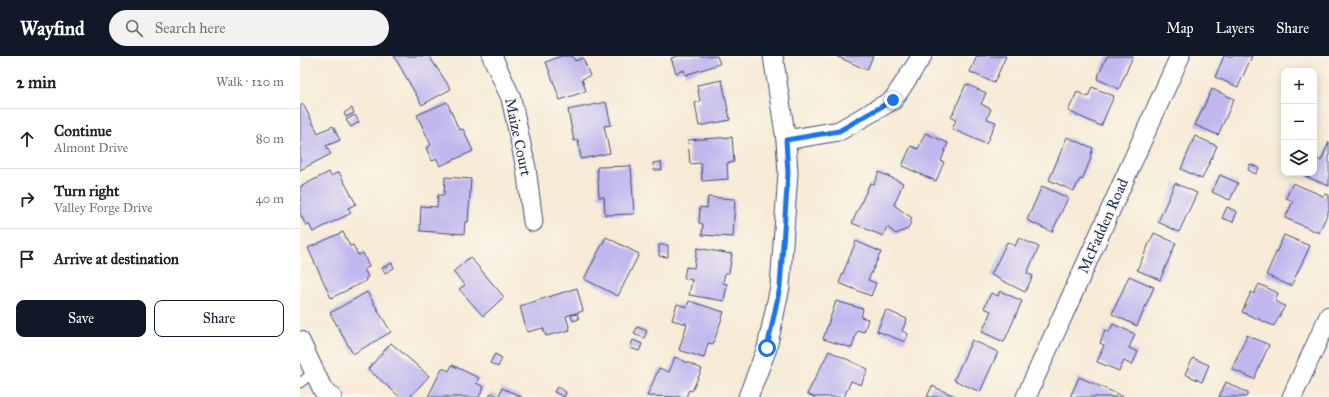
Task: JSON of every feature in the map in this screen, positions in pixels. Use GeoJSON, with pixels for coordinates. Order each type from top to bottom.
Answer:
{"type":"FeatureCollection","features":[{"type":"Feature","properties":{"kind":"street","name":"Maize Court"},"geometry":{"type":"LineString","coordinates":[[492,56],[511,98],[526,168],[532,222]]}},
{"type":"Feature","properties":{"kind":"street"},"geometry":{"type":"LineString","coordinates":[[748,397],[767,348],[780,287],[788,173],[786,140],[773,56]]}},
{"type":"Feature","properties":{"kind":"street"},"geometry":{"type":"LineString","coordinates":[[786,140],[839,131],[893,100],[922,56]]}},
{"type":"Feature","properties":{"kind":"street","name":"McFadden Road"},"geometry":{"type":"LineString","coordinates":[[1026,397],[1180,56]]}},
{"type":"Feature","properties":{"kind":"street"},"geometry":{"type":"LineString","coordinates":[[1292,397],[1329,316]]}},
{"type":"Feature","properties":{"kind":"street"},"geometry":{"type":"LineString","coordinates":[[300,341],[307,378],[332,397]]}},
{"type":"Feature","properties":{"kind":"building"},"geometry":{"type":"Polygon","coordinates":[[[394,56],[429,56],[451,89],[422,105],[394,56]]]}},
{"type":"Feature","properties":{"kind":"building"},"geometry":{"type":"Polygon","coordinates":[[[561,56],[573,56],[575,61],[583,58],[590,76],[582,79],[586,91],[560,100],[546,62],[561,56]]]}},
{"type":"Feature","properties":{"kind":"building"},"geometry":{"type":"Polygon","coordinates":[[[678,56],[717,56],[720,64],[685,75],[684,70],[676,73],[671,58],[678,56]]]}},
{"type":"Feature","properties":{"kind":"building"},"geometry":{"type":"Polygon","coordinates":[[[836,56],[873,56],[867,70],[836,56]]]}},
{"type":"Feature","properties":{"kind":"building"},"geometry":{"type":"Polygon","coordinates":[[[977,56],[1006,56],[994,83],[970,72],[977,56]]]}},
{"type":"Feature","properties":{"kind":"building"},"geometry":{"type":"Polygon","coordinates":[[[1107,56],[1133,56],[1119,89],[1097,79],[1107,56]]]}},
{"type":"Feature","properties":{"kind":"building"},"geometry":{"type":"Polygon","coordinates":[[[1224,56],[1252,56],[1238,87],[1215,77],[1224,56]]]}},
{"type":"Feature","properties":{"kind":"building"},"geometry":{"type":"Polygon","coordinates":[[[722,80],[730,120],[699,126],[695,103],[700,101],[697,85],[722,80]]]}},
{"type":"Feature","properties":{"kind":"building"},"geometry":{"type":"Polygon","coordinates":[[[966,84],[986,93],[981,104],[991,109],[987,119],[996,122],[986,144],[952,129],[956,120],[951,118],[966,84]]]}},
{"type":"Feature","properties":{"kind":"building"},"geometry":{"type":"Polygon","coordinates":[[[1092,87],[1114,96],[1101,126],[1068,111],[1077,92],[1088,97],[1092,87]]]}},
{"type":"Feature","properties":{"kind":"building"},"geometry":{"type":"Polygon","coordinates":[[[1212,89],[1234,99],[1218,135],[1195,125],[1212,89]]]}},
{"type":"Feature","properties":{"kind":"building"},"geometry":{"type":"Polygon","coordinates":[[[447,102],[459,130],[463,129],[473,151],[440,166],[437,159],[432,161],[426,148],[431,145],[417,115],[447,102]]]}},
{"type":"Feature","properties":{"kind":"building"},"geometry":{"type":"Polygon","coordinates":[[[606,102],[611,125],[604,126],[610,153],[581,159],[578,140],[574,141],[568,110],[606,102]]]}},
{"type":"Feature","properties":{"kind":"building"},"geometry":{"type":"Polygon","coordinates":[[[303,104],[318,133],[333,126],[340,140],[326,146],[331,154],[300,170],[300,106],[303,104]]]}},
{"type":"Feature","properties":{"kind":"building"},"geometry":{"type":"Polygon","coordinates":[[[352,108],[354,113],[346,117],[344,113],[352,108]]]}},
{"type":"Feature","properties":{"kind":"building"},"geometry":{"type":"Polygon","coordinates":[[[355,115],[359,122],[351,127],[346,120],[355,115]]]}},
{"type":"Feature","properties":{"kind":"building"},"geometry":{"type":"Polygon","coordinates":[[[925,133],[948,143],[941,161],[944,162],[936,181],[902,166],[911,146],[918,149],[925,133]]]}},
{"type":"Feature","properties":{"kind":"building"},"geometry":{"type":"Polygon","coordinates":[[[1195,136],[1217,146],[1202,179],[1181,169],[1195,136]]]}},
{"type":"Feature","properties":{"kind":"building"},"geometry":{"type":"Polygon","coordinates":[[[732,137],[734,162],[727,163],[728,179],[702,181],[701,163],[690,164],[688,140],[732,137]]]}},
{"type":"Feature","properties":{"kind":"building"},"geometry":{"type":"Polygon","coordinates":[[[1067,137],[1093,148],[1091,158],[1082,180],[1080,179],[1074,191],[1049,180],[1067,137]]]}},
{"type":"Feature","properties":{"kind":"building"},"geometry":{"type":"Polygon","coordinates":[[[1329,142],[1329,186],[1305,176],[1317,176],[1317,159],[1321,161],[1329,142]]]}},
{"type":"Feature","properties":{"kind":"building"},"geometry":{"type":"Polygon","coordinates":[[[661,162],[662,170],[654,170],[653,163],[661,162]]]}},
{"type":"Feature","properties":{"kind":"building"},"geometry":{"type":"Polygon","coordinates":[[[1250,164],[1259,168],[1256,174],[1248,170],[1250,164]]]}},
{"type":"Feature","properties":{"kind":"building"},"geometry":{"type":"Polygon","coordinates":[[[631,166],[634,214],[605,215],[604,197],[599,197],[597,167],[631,166]]]}},
{"type":"Feature","properties":{"kind":"building"},"geometry":{"type":"Polygon","coordinates":[[[329,172],[331,176],[339,172],[356,204],[348,208],[351,213],[313,232],[309,224],[306,225],[300,214],[300,187],[329,172]]]}},
{"type":"Feature","properties":{"kind":"building"},"geometry":{"type":"Polygon","coordinates":[[[879,172],[903,183],[894,205],[912,218],[908,229],[896,234],[887,227],[883,236],[852,223],[870,183],[874,184],[879,172]]]}},
{"type":"Feature","properties":{"kind":"building"},"geometry":{"type":"Polygon","coordinates":[[[1220,175],[1238,183],[1230,200],[1212,192],[1220,175]]]}},
{"type":"Feature","properties":{"kind":"building"},"geometry":{"type":"Polygon","coordinates":[[[445,177],[471,179],[468,222],[465,222],[464,234],[420,231],[421,206],[437,207],[438,195],[444,195],[445,177]]]}},
{"type":"Feature","properties":{"kind":"building"},"geometry":{"type":"Polygon","coordinates":[[[1175,183],[1197,193],[1179,232],[1158,222],[1175,183]]]}},
{"type":"Feature","properties":{"kind":"building"},"geometry":{"type":"Polygon","coordinates":[[[1293,183],[1323,196],[1325,194],[1329,195],[1329,210],[1319,233],[1285,218],[1293,201],[1286,198],[1293,183]]]}},
{"type":"Feature","properties":{"kind":"building"},"geometry":{"type":"Polygon","coordinates":[[[1042,186],[1068,198],[1052,232],[1027,220],[1042,186]]]}},
{"type":"Feature","properties":{"kind":"building"},"geometry":{"type":"Polygon","coordinates":[[[708,197],[735,199],[733,237],[702,235],[703,224],[699,223],[700,207],[707,208],[708,197]]]}},
{"type":"Feature","properties":{"kind":"building"},"geometry":{"type":"Polygon","coordinates":[[[1227,207],[1237,212],[1233,222],[1222,218],[1227,207]]]}},
{"type":"Feature","properties":{"kind":"building"},"geometry":{"type":"Polygon","coordinates":[[[343,232],[350,246],[353,245],[358,255],[363,253],[369,267],[364,269],[368,277],[365,279],[366,281],[331,298],[308,248],[343,232]]]}},
{"type":"Feature","properties":{"kind":"building"},"geometry":{"type":"Polygon","coordinates":[[[1154,233],[1176,243],[1160,280],[1137,270],[1154,233]]]}},
{"type":"Feature","properties":{"kind":"building"},"geometry":{"type":"Polygon","coordinates":[[[1284,235],[1310,246],[1291,286],[1266,275],[1284,235]]]}},
{"type":"Feature","properties":{"kind":"building"},"geometry":{"type":"Polygon","coordinates":[[[606,237],[639,254],[618,296],[584,279],[606,237]]]}},
{"type":"Feature","properties":{"kind":"building"},"geometry":{"type":"Polygon","coordinates":[[[1019,238],[1039,247],[1027,273],[1033,276],[1025,292],[991,275],[1007,242],[1015,246],[1019,238]]]}},
{"type":"Feature","properties":{"kind":"building"},"geometry":{"type":"Polygon","coordinates":[[[856,241],[881,252],[868,280],[876,283],[871,296],[839,283],[856,241]]]}},
{"type":"Feature","properties":{"kind":"building"},"geometry":{"type":"Polygon","coordinates":[[[659,245],[668,245],[668,257],[659,256],[659,245]]]}},
{"type":"Feature","properties":{"kind":"building"},"geometry":{"type":"Polygon","coordinates":[[[697,248],[732,254],[729,273],[725,273],[723,283],[727,284],[724,301],[689,295],[692,280],[684,278],[686,267],[694,268],[697,248]]]}},
{"type":"Feature","properties":{"kind":"building"},"geometry":{"type":"Polygon","coordinates":[[[470,257],[504,297],[483,316],[459,289],[465,285],[453,272],[470,257]]]}},
{"type":"Feature","properties":{"kind":"building"},"geometry":{"type":"Polygon","coordinates":[[[392,263],[394,268],[385,273],[382,268],[392,263]]]}},
{"type":"Feature","properties":{"kind":"building"},"geometry":{"type":"Polygon","coordinates":[[[1129,276],[1154,287],[1137,326],[1112,314],[1129,276]]]}},
{"type":"Feature","properties":{"kind":"building"},"geometry":{"type":"Polygon","coordinates":[[[1259,284],[1278,293],[1275,301],[1285,306],[1274,326],[1242,312],[1251,292],[1254,294],[1259,284]]]}},
{"type":"Feature","properties":{"kind":"building"},"geometry":{"type":"Polygon","coordinates":[[[577,288],[583,311],[566,316],[570,330],[546,336],[543,328],[527,332],[520,306],[577,288]]]}},
{"type":"Feature","properties":{"kind":"building"},"geometry":{"type":"Polygon","coordinates":[[[1000,291],[1022,301],[1004,342],[982,332],[991,311],[984,308],[991,293],[998,296],[1000,291]]]}},
{"type":"Feature","properties":{"kind":"building"},"geometry":{"type":"Polygon","coordinates":[[[367,292],[391,332],[353,354],[330,313],[367,292]]]}},
{"type":"Feature","properties":{"kind":"building"},"geometry":{"type":"Polygon","coordinates":[[[689,301],[724,312],[713,344],[708,343],[704,358],[679,350],[687,324],[672,320],[677,304],[687,307],[689,301]]]}},
{"type":"Feature","properties":{"kind":"building"},"geometry":{"type":"Polygon","coordinates":[[[836,301],[863,309],[861,317],[868,319],[864,332],[857,330],[852,348],[823,339],[836,301]]]}},
{"type":"Feature","properties":{"kind":"building"},"geometry":{"type":"Polygon","coordinates":[[[886,310],[907,319],[902,331],[908,334],[905,342],[877,331],[886,310]]]}},
{"type":"Feature","properties":{"kind":"building"},"geometry":{"type":"Polygon","coordinates":[[[577,314],[579,319],[573,321],[571,315],[577,314]]]}},
{"type":"Feature","properties":{"kind":"building"},"geometry":{"type":"Polygon","coordinates":[[[1113,324],[1135,334],[1129,348],[1138,352],[1132,365],[1124,361],[1119,371],[1097,362],[1104,345],[1100,343],[1105,330],[1109,332],[1113,324]]]}},
{"type":"Feature","properties":{"kind":"building"},"geometry":{"type":"Polygon","coordinates":[[[637,327],[647,331],[644,338],[634,334],[637,327]]]}},
{"type":"Feature","properties":{"kind":"building"},"geometry":{"type":"Polygon","coordinates":[[[1247,335],[1269,345],[1254,379],[1232,369],[1247,335]]]}},
{"type":"Feature","properties":{"kind":"building"},"geometry":{"type":"Polygon","coordinates":[[[633,340],[642,344],[639,351],[630,348],[633,340]]]}},
{"type":"Feature","properties":{"kind":"building"},"geometry":{"type":"Polygon","coordinates":[[[972,340],[998,352],[980,392],[954,380],[972,340]]]}},
{"type":"Feature","properties":{"kind":"building"},"geometry":{"type":"Polygon","coordinates":[[[391,343],[429,376],[410,397],[400,397],[368,369],[391,343]]]}},
{"type":"Feature","properties":{"kind":"building"},"geometry":{"type":"Polygon","coordinates":[[[829,351],[868,369],[861,385],[851,381],[844,397],[814,397],[807,394],[829,351]]]}},
{"type":"Feature","properties":{"kind":"building"},"geometry":{"type":"Polygon","coordinates":[[[495,354],[502,358],[498,367],[490,363],[495,354]]]}},
{"type":"Feature","properties":{"kind":"building"},"geometry":{"type":"Polygon","coordinates":[[[675,357],[702,369],[692,391],[689,390],[686,397],[647,396],[659,368],[669,372],[675,357]]]}},
{"type":"Feature","properties":{"kind":"building"},"geometry":{"type":"Polygon","coordinates":[[[1193,358],[1209,365],[1202,382],[1185,374],[1193,358]]]}},
{"type":"Feature","properties":{"kind":"building"},"geometry":{"type":"Polygon","coordinates":[[[452,365],[479,378],[476,383],[484,387],[479,397],[428,397],[442,368],[449,371],[452,365]]]}},
{"type":"Feature","properties":{"kind":"building"},"geometry":{"type":"Polygon","coordinates":[[[1079,377],[1124,397],[1070,397],[1079,377]]]}},
{"type":"Feature","properties":{"kind":"building"},"geometry":{"type":"Polygon","coordinates":[[[1226,382],[1248,393],[1246,397],[1219,397],[1226,382]]]}},
{"type":"Feature","properties":{"kind":"building"},"geometry":{"type":"Polygon","coordinates":[[[932,386],[957,397],[927,397],[932,386]]]}},
{"type":"Feature","properties":{"kind":"building"},"geometry":{"type":"Polygon","coordinates":[[[557,387],[566,392],[564,397],[554,392],[557,387]]]}},
{"type":"Feature","properties":{"kind":"building"},"geometry":{"type":"Polygon","coordinates":[[[502,388],[522,397],[489,397],[491,393],[499,396],[502,388]]]}},
{"type":"Feature","properties":{"kind":"route"},"geometry":{"type":"LineString","coordinates":[[767,348],[780,287],[788,173],[786,140],[839,131],[893,100]]}}]}
